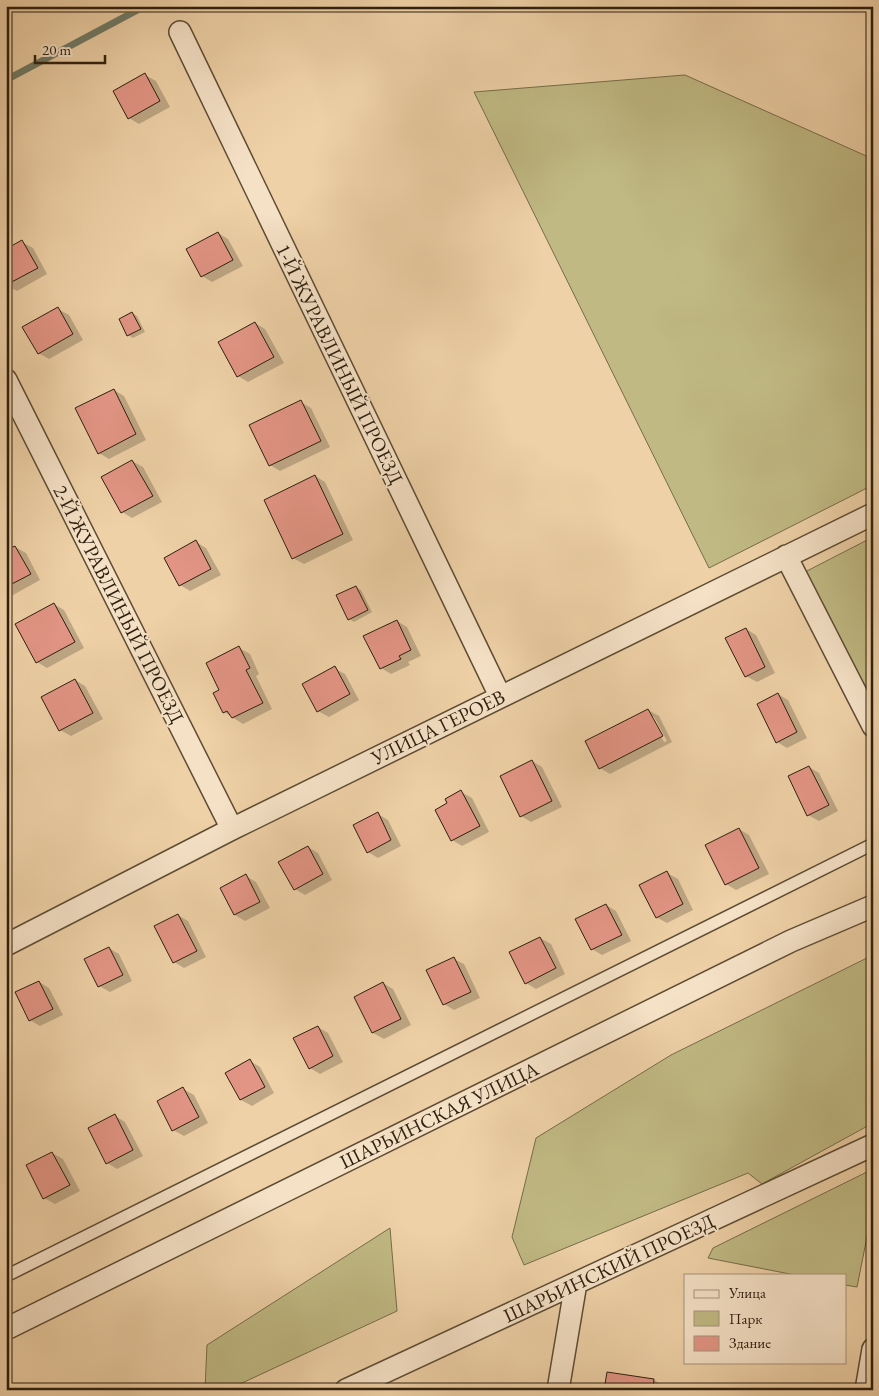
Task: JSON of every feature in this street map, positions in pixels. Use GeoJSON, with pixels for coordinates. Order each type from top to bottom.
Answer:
{"type":"FeatureCollection","features":[{"type":"Feature","properties":{"kind":"street","name":"1-Й ЖУРАВЛИНЫЙ ПРОЕЗД"},"geometry":{"type":"LineString","coordinates":[[180,32],[500,696]]}},
{"type":"Feature","properties":{"kind":"street","name":"2-Й ЖУРАВЛИНЫЙ ПРОЕЗД"},"geometry":{"type":"LineString","coordinates":[[6,380],[232,828]]}},
{"type":"Feature","properties":{"kind":"street","name":"УЛИЦА ГЕРОЕВ"},"geometry":{"type":"LineString","coordinates":[[6,944],[232,828],[873,514]]}},
{"type":"Feature","properties":{"kind":"street"},"geometry":{"type":"LineString","coordinates":[[786,556],[873,726]]}},
{"type":"Feature","properties":{"kind":"street","name":"ШАРЬИНСКАЯ УЛИЦА"},"geometry":{"type":"LineString","coordinates":[[6,1329],[791,941],[873,906]]}},
{"type":"Feature","properties":{"kind":"street","name":"ШАРЬИНСКИЙ ПРОЕЗД"},"geometry":{"type":"LineString","coordinates":[[346,1390],[873,1145]]}},
{"type":"Feature","properties":{"kind":"street"},"geometry":{"type":"LineString","coordinates":[[558,1390],[576,1283]]}},
{"type":"Feature","properties":{"kind":"street"},"geometry":{"type":"LineString","coordinates":[[866,1390],[873,1349]]}},
{"type":"Feature","properties":{"kind":"lane"},"geometry":{"type":"LineString","coordinates":[[6,1276],[873,844]]}},
{"type":"Feature","properties":{"kind":"green space"},"geometry":{"type":"Polygon","coordinates":[[[685,75],[873,159],[873,485],[709,568],[474,92],[685,75]]]}},
{"type":"Feature","properties":{"kind":"green space"},"geometry":{"type":"Polygon","coordinates":[[[873,537],[873,702],[803,573],[873,537]]]}},
{"type":"Feature","properties":{"kind":"green space"},"geometry":{"type":"Polygon","coordinates":[[[873,955],[873,1123],[762,1184],[748,1173],[524,1265],[512,1237],[536,1138],[671,1055],[873,955]]]}},
{"type":"Feature","properties":{"kind":"green space"},"geometry":{"type":"Polygon","coordinates":[[[873,1169],[873,1207],[857,1287],[846,1285],[846,1274],[790,1274],[708,1258],[713,1248],[873,1169]]]}},
{"type":"Feature","properties":{"kind":"green space"},"geometry":{"type":"Polygon","coordinates":[[[390,1228],[397,1311],[227,1390],[205,1390],[207,1345],[390,1228]]]}},
{"type":"Feature","properties":{"kind":"building"},"geometry":{"type":"Polygon","coordinates":[[[145,73],[160,101],[128,119],[113,91],[145,73]]]}},
{"type":"Feature","properties":{"kind":"building"},"geometry":{"type":"Polygon","coordinates":[[[218,232],[233,260],[201,277],[186,249],[218,232]]]}},
{"type":"Feature","properties":{"kind":"building"},"geometry":{"type":"Polygon","coordinates":[[[22,240],[38,268],[6,285],[6,249],[22,240]]]}},
{"type":"Feature","properties":{"kind":"building"},"geometry":{"type":"Polygon","coordinates":[[[58,307],[73,334],[38,354],[22,327],[58,307]]]}},
{"type":"Feature","properties":{"kind":"building"},"geometry":{"type":"Polygon","coordinates":[[[132,312],[141,329],[127,336],[119,319],[132,312]]]}},
{"type":"Feature","properties":{"kind":"building"},"geometry":{"type":"Polygon","coordinates":[[[255,322],[274,357],[237,377],[218,342],[255,322]]]}},
{"type":"Feature","properties":{"kind":"building"},"geometry":{"type":"Polygon","coordinates":[[[114,389],[136,434],[98,454],[75,408],[114,389]]]}},
{"type":"Feature","properties":{"kind":"building"},"geometry":{"type":"Polygon","coordinates":[[[301,400],[321,441],[269,466],[249,425],[301,400]]]}},
{"type":"Feature","properties":{"kind":"building"},"geometry":{"type":"Polygon","coordinates":[[[132,460],[153,496],[121,513],[101,477],[132,460]]]}},
{"type":"Feature","properties":{"kind":"building"},"geometry":{"type":"Polygon","coordinates":[[[315,475],[343,534],[292,559],[264,500],[315,475]]]}},
{"type":"Feature","properties":{"kind":"building"},"geometry":{"type":"Polygon","coordinates":[[[196,540],[211,569],[179,586],[164,558],[196,540]]]}},
{"type":"Feature","properties":{"kind":"building"},"geometry":{"type":"Polygon","coordinates":[[[15,546],[31,574],[6,587],[6,550],[15,546]]]}},
{"type":"Feature","properties":{"kind":"building"},"geometry":{"type":"Polygon","coordinates":[[[356,586],[368,610],[348,620],[336,595],[356,586]]]}},
{"type":"Feature","properties":{"kind":"building"},"geometry":{"type":"Polygon","coordinates":[[[54,603],[75,642],[36,663],[15,624],[54,603]]]}},
{"type":"Feature","properties":{"kind":"building"},"geometry":{"type":"Polygon","coordinates":[[[397,620],[411,650],[399,656],[401,659],[380,669],[363,636],[397,620]]]}},
{"type":"Feature","properties":{"kind":"building"},"geometry":{"type":"Polygon","coordinates":[[[746,628],[765,667],[745,677],[725,638],[746,628]]]}},
{"type":"Feature","properties":{"kind":"building"},"geometry":{"type":"Polygon","coordinates":[[[239,646],[250,668],[246,670],[263,703],[232,718],[227,711],[223,713],[213,693],[219,690],[206,663],[239,646]]]}},
{"type":"Feature","properties":{"kind":"building"},"geometry":{"type":"Polygon","coordinates":[[[335,666],[350,694],[317,712],[302,684],[335,666]]]}},
{"type":"Feature","properties":{"kind":"building"},"geometry":{"type":"Polygon","coordinates":[[[75,679],[93,713],[59,731],[41,697],[75,679]]]}},
{"type":"Feature","properties":{"kind":"building"},"geometry":{"type":"Polygon","coordinates":[[[778,693],[797,732],[776,743],[757,704],[778,693]]]}},
{"type":"Feature","properties":{"kind":"building"},"geometry":{"type":"Polygon","coordinates":[[[648,709],[663,736],[599,769],[585,741],[648,709]]]}},
{"type":"Feature","properties":{"kind":"building"},"geometry":{"type":"Polygon","coordinates":[[[532,760],[552,801],[520,817],[500,776],[532,760]]]}},
{"type":"Feature","properties":{"kind":"building"},"geometry":{"type":"Polygon","coordinates":[[[809,766],[829,805],[807,816],[788,776],[809,766]]]}},
{"type":"Feature","properties":{"kind":"building"},"geometry":{"type":"Polygon","coordinates":[[[461,790],[480,826],[451,841],[435,810],[447,803],[445,799],[461,790]]]}},
{"type":"Feature","properties":{"kind":"building"},"geometry":{"type":"Polygon","coordinates":[[[378,812],[391,840],[367,853],[353,825],[378,812]]]}},
{"type":"Feature","properties":{"kind":"building"},"geometry":{"type":"Polygon","coordinates":[[[739,828],[759,868],[725,885],[705,845],[739,828]]]}},
{"type":"Feature","properties":{"kind":"building"},"geometry":{"type":"Polygon","coordinates":[[[308,846],[323,874],[294,890],[278,862],[308,846]]]}},
{"type":"Feature","properties":{"kind":"building"},"geometry":{"type":"Polygon","coordinates":[[[667,871],[683,904],[656,918],[639,885],[667,871]]]}},
{"type":"Feature","properties":{"kind":"building"},"geometry":{"type":"Polygon","coordinates":[[[246,874],[260,902],[234,915],[220,888],[246,874]]]}},
{"type":"Feature","properties":{"kind":"building"},"geometry":{"type":"Polygon","coordinates":[[[606,904],[622,935],[591,950],[575,919],[606,904]]]}},
{"type":"Feature","properties":{"kind":"building"},"geometry":{"type":"Polygon","coordinates":[[[178,914],[197,951],[173,963],[154,926],[178,914]]]}},
{"type":"Feature","properties":{"kind":"building"},"geometry":{"type":"Polygon","coordinates":[[[540,937],[556,968],[525,984],[509,952],[540,937]]]}},
{"type":"Feature","properties":{"kind":"building"},"geometry":{"type":"Polygon","coordinates":[[[109,947],[123,975],[98,987],[84,959],[109,947]]]}},
{"type":"Feature","properties":{"kind":"building"},"geometry":{"type":"Polygon","coordinates":[[[454,957],[471,992],[443,1005],[426,970],[454,957]]]}},
{"type":"Feature","properties":{"kind":"building"},"geometry":{"type":"Polygon","coordinates":[[[39,981],[53,1009],[29,1021],[15,992],[39,981]]]}},
{"type":"Feature","properties":{"kind":"building"},"geometry":{"type":"Polygon","coordinates":[[[383,982],[401,1019],[372,1033],[354,997],[383,982]]]}},
{"type":"Feature","properties":{"kind":"building"},"geometry":{"type":"Polygon","coordinates":[[[318,1026],[333,1056],[309,1069],[293,1038],[318,1026]]]}},
{"type":"Feature","properties":{"kind":"building"},"geometry":{"type":"Polygon","coordinates":[[[250,1059],[265,1087],[240,1100],[225,1073],[250,1059]]]}},
{"type":"Feature","properties":{"kind":"building"},"geometry":{"type":"Polygon","coordinates":[[[183,1087],[199,1117],[172,1131],[157,1101],[183,1087]]]}},
{"type":"Feature","properties":{"kind":"building"},"geometry":{"type":"Polygon","coordinates":[[[115,1114],[133,1150],[106,1164],[88,1128],[115,1114]]]}},
{"type":"Feature","properties":{"kind":"building"},"geometry":{"type":"Polygon","coordinates":[[[52,1152],[70,1185],[43,1199],[26,1165],[52,1152]]]}},
{"type":"Feature","properties":{"kind":"building"},"geometry":{"type":"Polygon","coordinates":[[[607,1372],[654,1379],[653,1390],[604,1390],[607,1372]]]}},
{"type":"Feature","properties":{"kind":"waterway"},"geometry":{"type":"LineString","coordinates":[[6,80],[145,6]]}},
{"type":"Feature","properties":{"kind":"waterway"},"geometry":{"type":"LineString","coordinates":[[864,6],[873,12]]}}]}
